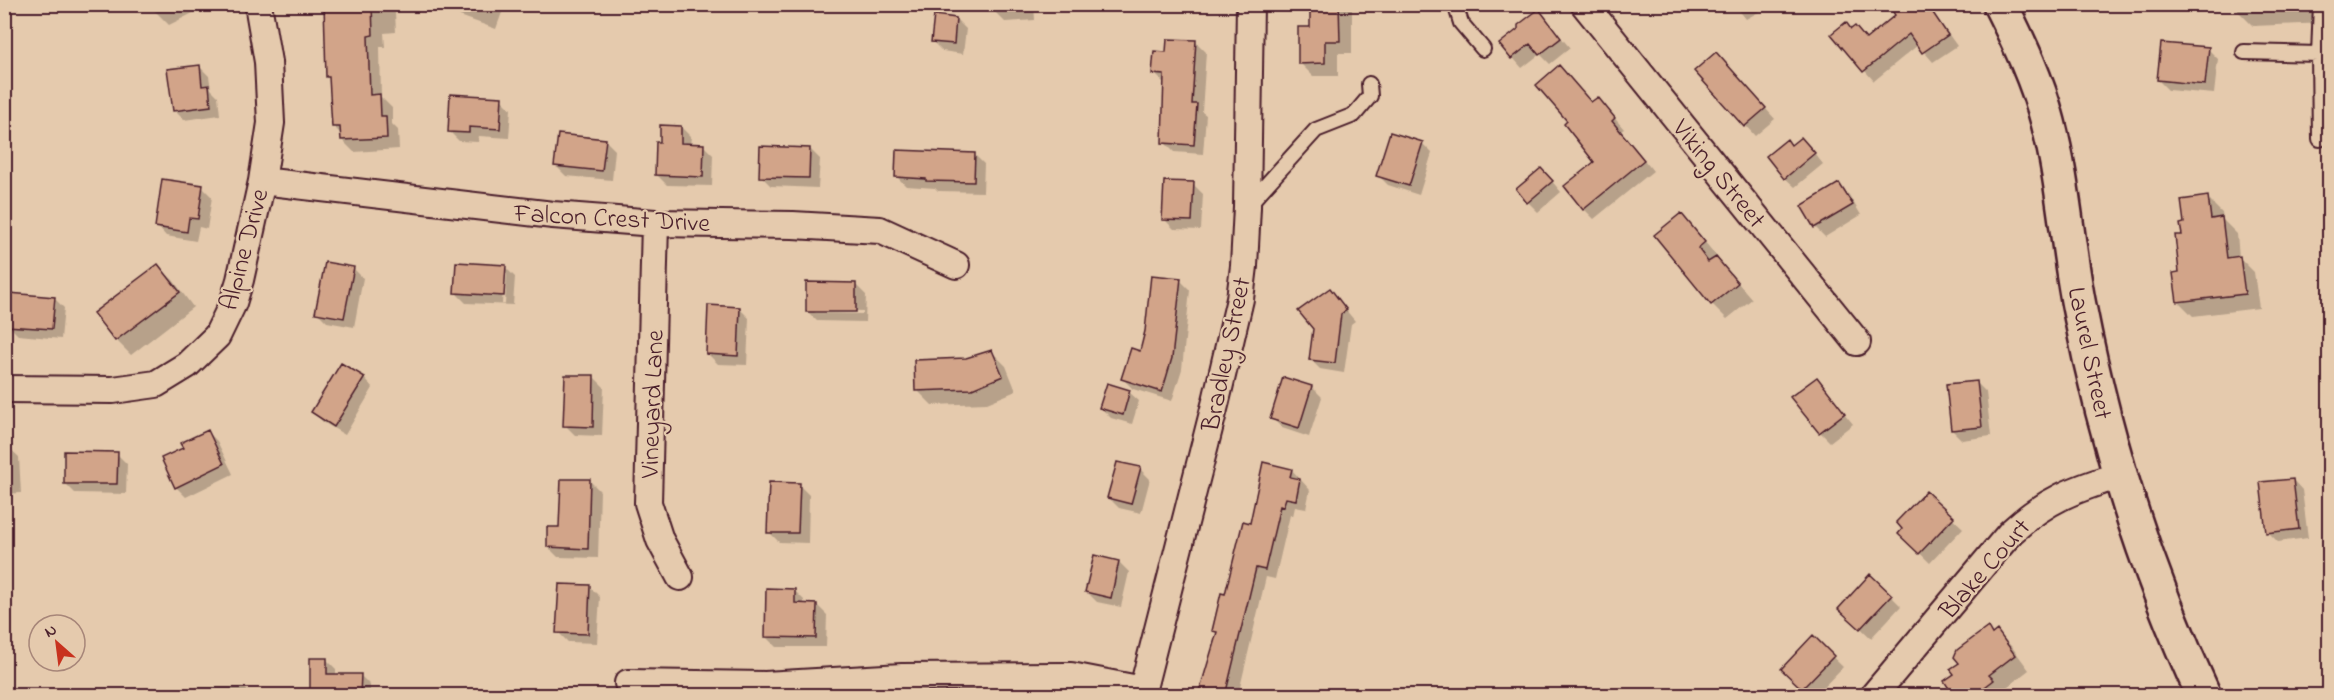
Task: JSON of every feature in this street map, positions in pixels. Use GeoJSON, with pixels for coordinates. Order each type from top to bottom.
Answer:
{"type":"FeatureCollection","features":[{"type":"Feature","properties":{"kind":"street","name":"Alpine Drive"},"geometry":{"type":"LineString","coordinates":[[4,389],[113,390],[156,384],[187,365],[217,336],[233,303],[240,280],[262,181],[271,123],[268,62],[258,4]]}},
{"type":"Feature","properties":{"kind":"street","name":"Bradley Street"},"geometry":{"type":"LineString","coordinates":[[1142,693],[1233,332],[1244,266],[1250,4]]}},
{"type":"Feature","properties":{"kind":"street","name":"Viking Street"},"geometry":{"type":"LineString","coordinates":[[1584,4],[1857,342]]}},
{"type":"Feature","properties":{"kind":"street","name":"Laurel Street"},"geometry":{"type":"LineString","coordinates":[[2000,4],[2023,51],[2048,120],[2079,305],[2120,475],[2160,593],[2204,696]]}},
{"type":"Feature","properties":{"kind":"street","name":"Falcon Crest Drive"},"geometry":{"type":"LineString","coordinates":[[262,181],[501,210],[655,223],[793,225],[880,230],[956,265]]}},
{"type":"Feature","properties":{"kind":"street","name":"Vineyard Lane"},"geometry":{"type":"LineString","coordinates":[[655,223],[648,503],[660,540],[680,577]]}},
{"type":"Feature","properties":{"kind":"street","name":"Blake Court"},"geometry":{"type":"LineString","coordinates":[[1873,696],[2012,532],[2031,514],[2055,498],[2120,475]]}},
{"type":"Feature","properties":{"kind":"street"},"geometry":{"type":"LineString","coordinates":[[628,683],[764,690],[902,678],[1071,676],[1142,693]]}},
{"type":"Feature","properties":{"kind":"lane"},"geometry":{"type":"LineString","coordinates":[[1458,4],[1456,8],[1461,23],[1483,49]]}},
{"type":"Feature","properties":{"kind":"lane"},"geometry":{"type":"LineString","coordinates":[[2320,139],[2324,54],[2321,4]]}},
{"type":"Feature","properties":{"kind":"lane"},"geometry":{"type":"LineString","coordinates":[[2244,52],[2324,54]]}},
{"type":"Feature","properties":{"kind":"lane"},"geometry":{"type":"LineString","coordinates":[[1247,207],[1316,130],[1354,115],[1370,96],[1370,84]]}},
{"type":"Feature","properties":{"kind":"building"},"geometry":{"type":"Polygon","coordinates":[[[324,4],[372,4],[373,35],[368,36],[370,95],[380,94],[381,116],[386,116],[387,138],[341,140],[340,127],[332,127],[329,77],[326,77],[324,4]]]}},
{"type":"Feature","properties":{"kind":"building"},"geometry":{"type":"Polygon","coordinates":[[[1310,4],[1339,4],[1340,41],[1325,41],[1325,63],[1298,64],[1298,27],[1310,27],[1310,4]]]}},
{"type":"Feature","properties":{"kind":"building"},"geometry":{"type":"Polygon","coordinates":[[[1888,4],[1927,4],[1948,35],[1922,53],[1909,34],[1863,72],[1831,34],[1846,22],[1851,29],[1855,26],[1866,39],[1895,15],[1888,4]]]}},
{"type":"Feature","properties":{"kind":"building"},"geometry":{"type":"Polygon","coordinates":[[[1539,9],[1561,38],[1539,55],[1530,44],[1511,59],[1499,44],[1539,9]]]}},
{"type":"Feature","properties":{"kind":"building"},"geometry":{"type":"Polygon","coordinates":[[[934,15],[956,18],[954,44],[931,42],[934,15]]]}},
{"type":"Feature","properties":{"kind":"building"},"geometry":{"type":"Polygon","coordinates":[[[1167,39],[1196,40],[1192,104],[1197,104],[1194,145],[1162,143],[1164,75],[1152,74],[1154,51],[1166,52],[1167,39]]]}},
{"type":"Feature","properties":{"kind":"building"},"geometry":{"type":"Polygon","coordinates":[[[2161,43],[2209,47],[2205,85],[2157,80],[2161,43]]]}},
{"type":"Feature","properties":{"kind":"building"},"geometry":{"type":"Polygon","coordinates":[[[1716,52],[1766,108],[1744,127],[1694,71],[1716,52]]]}},
{"type":"Feature","properties":{"kind":"building"},"geometry":{"type":"Polygon","coordinates":[[[200,65],[202,86],[209,85],[211,106],[173,111],[167,69],[200,65]]]}},
{"type":"Feature","properties":{"kind":"building"},"geometry":{"type":"Polygon","coordinates":[[[1559,65],[1591,102],[1598,97],[1615,118],[1612,121],[1644,160],[1583,210],[1564,186],[1594,162],[1564,124],[1567,121],[1536,85],[1559,65]]]}},
{"type":"Feature","properties":{"kind":"building"},"geometry":{"type":"Polygon","coordinates":[[[450,94],[502,97],[500,129],[469,127],[469,133],[448,132],[450,94]]]}},
{"type":"Feature","properties":{"kind":"building"},"geometry":{"type":"Polygon","coordinates":[[[660,125],[681,126],[681,143],[704,144],[703,177],[655,175],[656,142],[660,142],[660,125]]]}},
{"type":"Feature","properties":{"kind":"building"},"geometry":{"type":"Polygon","coordinates":[[[1390,132],[1423,142],[1409,186],[1376,176],[1390,132]]]}},
{"type":"Feature","properties":{"kind":"building"},"geometry":{"type":"Polygon","coordinates":[[[558,134],[606,139],[602,171],[554,166],[558,134]]]}},
{"type":"Feature","properties":{"kind":"building"},"geometry":{"type":"Polygon","coordinates":[[[1801,137],[1815,153],[1784,179],[1766,156],[1787,139],[1791,145],[1801,137]]]}},
{"type":"Feature","properties":{"kind":"building"},"geometry":{"type":"Polygon","coordinates":[[[760,146],[810,148],[809,178],[759,177],[760,146]]]}},
{"type":"Feature","properties":{"kind":"building"},"geometry":{"type":"Polygon","coordinates":[[[896,150],[975,153],[974,182],[926,181],[926,179],[895,177],[896,150]]]}},
{"type":"Feature","properties":{"kind":"building"},"geometry":{"type":"Polygon","coordinates":[[[1541,168],[1553,181],[1527,203],[1516,189],[1541,168]]]}},
{"type":"Feature","properties":{"kind":"building"},"geometry":{"type":"Polygon","coordinates":[[[162,179],[203,185],[198,219],[189,218],[187,232],[155,227],[162,179]]]}},
{"type":"Feature","properties":{"kind":"building"},"geometry":{"type":"Polygon","coordinates":[[[1164,181],[1194,182],[1192,221],[1162,220],[1164,181]]]}},
{"type":"Feature","properties":{"kind":"building"},"geometry":{"type":"Polygon","coordinates":[[[1839,183],[1853,205],[1814,228],[1801,206],[1839,183]]]}},
{"type":"Feature","properties":{"kind":"building"},"geometry":{"type":"Polygon","coordinates":[[[2208,196],[2211,219],[2222,217],[2227,258],[2240,256],[2245,294],[2177,302],[2173,273],[2179,272],[2175,235],[2182,235],[2180,224],[2184,223],[2181,200],[2208,196]]]}},
{"type":"Feature","properties":{"kind":"building"},"geometry":{"type":"Polygon","coordinates":[[[1681,213],[1705,242],[1698,248],[1708,262],[1716,257],[1738,283],[1711,305],[1654,235],[1681,213]]]}},
{"type":"Feature","properties":{"kind":"building"},"geometry":{"type":"Polygon","coordinates":[[[325,262],[354,267],[344,318],[315,313],[325,262]]]}},
{"type":"Feature","properties":{"kind":"building"},"geometry":{"type":"Polygon","coordinates":[[[456,262],[506,265],[504,296],[454,293],[456,262]]]}},
{"type":"Feature","properties":{"kind":"building"},"geometry":{"type":"Polygon","coordinates":[[[158,264],[180,292],[115,341],[93,313],[158,264]]]}},
{"type":"Feature","properties":{"kind":"building"},"geometry":{"type":"Polygon","coordinates":[[[1151,275],[1181,278],[1172,358],[1162,392],[1121,379],[1131,348],[1140,351],[1145,331],[1151,275]]]}},
{"type":"Feature","properties":{"kind":"building"},"geometry":{"type":"Polygon","coordinates":[[[806,282],[856,283],[856,312],[806,312],[806,282]]]}},
{"type":"Feature","properties":{"kind":"building"},"geometry":{"type":"Polygon","coordinates":[[[1330,288],[1347,310],[1341,314],[1335,363],[1309,360],[1313,329],[1298,311],[1330,288]]]}},
{"type":"Feature","properties":{"kind":"building"},"geometry":{"type":"Polygon","coordinates":[[[9,293],[55,297],[52,329],[6,326],[9,293]]]}},
{"type":"Feature","properties":{"kind":"building"},"geometry":{"type":"Polygon","coordinates":[[[708,305],[740,307],[738,356],[706,354],[708,305]]]}},
{"type":"Feature","properties":{"kind":"building"},"geometry":{"type":"Polygon","coordinates":[[[992,350],[1003,376],[972,389],[915,391],[914,360],[966,358],[992,350]]]}},
{"type":"Feature","properties":{"kind":"building"},"geometry":{"type":"Polygon","coordinates":[[[341,363],[365,377],[334,427],[311,412],[341,363]]]}},
{"type":"Feature","properties":{"kind":"building"},"geometry":{"type":"Polygon","coordinates":[[[565,375],[594,375],[593,427],[563,426],[565,375]]]}},
{"type":"Feature","properties":{"kind":"building"},"geometry":{"type":"Polygon","coordinates":[[[1283,377],[1312,386],[1299,428],[1270,419],[1283,377]]]}},
{"type":"Feature","properties":{"kind":"building"},"geometry":{"type":"Polygon","coordinates":[[[1817,377],[1845,413],[1819,433],[1790,397],[1817,377]]]}},
{"type":"Feature","properties":{"kind":"building"},"geometry":{"type":"Polygon","coordinates":[[[1977,381],[1982,427],[1951,430],[1946,384],[1977,381]]]}},
{"type":"Feature","properties":{"kind":"building"},"geometry":{"type":"Polygon","coordinates":[[[1107,383],[1130,390],[1123,415],[1099,408],[1107,383]]]}},
{"type":"Feature","properties":{"kind":"building"},"geometry":{"type":"Polygon","coordinates":[[[208,430],[224,464],[175,488],[161,458],[183,448],[180,443],[208,430]]]}},
{"type":"Feature","properties":{"kind":"building"},"geometry":{"type":"Polygon","coordinates":[[[64,451],[118,452],[117,484],[64,484],[64,451]]]}},
{"type":"Feature","properties":{"kind":"building"},"geometry":{"type":"Polygon","coordinates":[[[1117,462],[1141,467],[1131,504],[1107,498],[1117,462]]]}},
{"type":"Feature","properties":{"kind":"building"},"geometry":{"type":"Polygon","coordinates":[[[1263,462],[1292,469],[1290,477],[1300,479],[1296,500],[1286,498],[1283,507],[1280,506],[1265,570],[1256,568],[1225,696],[1198,696],[1217,632],[1212,631],[1221,593],[1225,594],[1243,521],[1250,523],[1263,462]]]}},
{"type":"Feature","properties":{"kind":"building"},"geometry":{"type":"Polygon","coordinates":[[[561,479],[590,479],[588,549],[547,547],[547,527],[559,527],[561,479]]]}},
{"type":"Feature","properties":{"kind":"building"},"geometry":{"type":"Polygon","coordinates":[[[2293,479],[2299,529],[2266,533],[2260,482],[2293,479]]]}},
{"type":"Feature","properties":{"kind":"building"},"geometry":{"type":"Polygon","coordinates":[[[769,482],[800,483],[798,533],[767,533],[769,482]]]}},
{"type":"Feature","properties":{"kind":"building"},"geometry":{"type":"Polygon","coordinates":[[[1926,491],[1954,517],[1919,554],[1898,534],[1902,529],[1896,522],[1926,491]]]}},
{"type":"Feature","properties":{"kind":"building"},"geometry":{"type":"Polygon","coordinates":[[[1094,555],[1119,561],[1111,598],[1085,592],[1094,555]]]}},
{"type":"Feature","properties":{"kind":"building"},"geometry":{"type":"Polygon","coordinates":[[[1870,574],[1892,595],[1860,629],[1838,609],[1870,574]]]}},
{"type":"Feature","properties":{"kind":"building"},"geometry":{"type":"Polygon","coordinates":[[[559,584],[590,585],[588,634],[556,633],[559,584]]]}},
{"type":"Feature","properties":{"kind":"building"},"geometry":{"type":"Polygon","coordinates":[[[766,588],[795,589],[795,603],[817,604],[816,638],[765,637],[766,588]]]}},
{"type":"Feature","properties":{"kind":"building"},"geometry":{"type":"Polygon","coordinates":[[[1988,627],[1992,634],[1997,630],[2015,655],[1989,675],[1994,680],[1973,696],[1954,696],[1944,681],[1954,674],[1950,669],[1959,663],[1954,657],[1957,650],[1988,627]]]}},
{"type":"Feature","properties":{"kind":"building"},"geometry":{"type":"Polygon","coordinates":[[[1813,635],[1834,656],[1802,689],[1781,669],[1813,635]]]}},
{"type":"Feature","properties":{"kind":"building"},"geometry":{"type":"Polygon","coordinates":[[[310,658],[327,658],[327,674],[361,674],[360,696],[310,696],[310,658]]]}}]}
